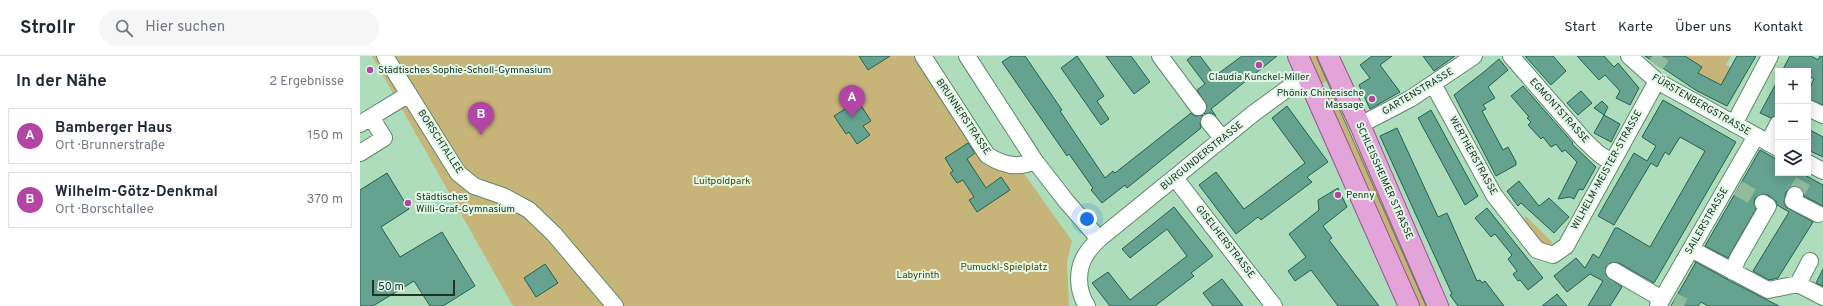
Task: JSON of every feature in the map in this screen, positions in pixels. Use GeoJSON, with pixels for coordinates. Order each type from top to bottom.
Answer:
{"type":"FeatureCollection","features":[{"type":"Feature","properties":{"kind":"main road"},"geometry":{"type":"LineString","coordinates":[[1298,56],[1409,306]]}},
{"type":"Feature","properties":{"kind":"main road","name":"SCHLEISSHEIMER STRASSE"},"geometry":{"type":"LineString","coordinates":[[1328,56],[1438,306]]}},
{"type":"Feature","properties":{"kind":"street","name":"BORSCHTALLEE"},"geometry":{"type":"LineString","coordinates":[[385,56],[458,173],[474,186],[503,196],[529,210],[554,234],[615,306]]}},
{"type":"Feature","properties":{"kind":"street","name":"BRUNNERSTRASSE"},"geometry":{"type":"LineString","coordinates":[[923,56],[986,155],[998,162],[1014,165],[1026,165],[1035,161]]}},
{"type":"Feature","properties":{"kind":"street"},"geometry":{"type":"LineString","coordinates":[[968,56],[1035,161],[1066,201],[1099,239],[1086,253],[1079,275],[1081,297],[1086,306]]}},
{"type":"Feature","properties":{"kind":"street"},"geometry":{"type":"LineString","coordinates":[[1160,56],[1198,107]]}},
{"type":"Feature","properties":{"kind":"street","name":"GARTENSTRASSE"},"geometry":{"type":"LineString","coordinates":[[1360,126],[1410,99],[1474,56]]}},
{"type":"Feature","properties":{"kind":"street","name":"EGMONTSTRASSE"},"geometry":{"type":"LineString","coordinates":[[1511,56],[1584,140],[1599,154],[1611,162]]}},
{"type":"Feature","properties":{"kind":"street","name":"FÜRSTENBERGSTRASSE"},"geometry":{"type":"LineString","coordinates":[[1629,56],[1654,74],[1734,124],[1767,142]]}},
{"type":"Feature","properties":{"kind":"street"},"geometry":{"type":"LineString","coordinates":[[1734,124],[1770,56]]}},
{"type":"Feature","properties":{"kind":"street","name":"WILHELM-MEISTER-STRASSE"},"geometry":{"type":"LineString","coordinates":[[1553,255],[1566,246],[1611,162],[1654,74]]}},
{"type":"Feature","properties":{"kind":"street","name":"BURGUNDERSTRASSE"},"geometry":{"type":"LineString","coordinates":[[1099,239],[1254,112],[1306,75]]}},
{"type":"Feature","properties":{"kind":"street","name":"WERTHERSTRASSE"},"geometry":{"type":"LineString","coordinates":[[1433,84],[1494,195],[1537,250],[1553,255]]}},
{"type":"Feature","properties":{"kind":"street"},"geometry":{"type":"LineString","coordinates":[[360,153],[384,138],[366,120],[409,94]]}},
{"type":"Feature","properties":{"kind":"street"},"geometry":{"type":"LineString","coordinates":[[1811,109],[1823,115]]}},
{"type":"Feature","properties":{"kind":"street"},"geometry":{"type":"LineString","coordinates":[[1209,122],[1222,138]]}},
{"type":"Feature","properties":{"kind":"street","name":"SAILERSTRASSE"},"geometry":{"type":"LineString","coordinates":[[1665,300],[1691,249],[1733,186],[1767,142],[1775,129]]}},
{"type":"Feature","properties":{"kind":"street","name":"GISELHERSTRASSE"},"geometry":{"type":"LineString","coordinates":[[1175,178],[1274,306]]}},
{"type":"Feature","properties":{"kind":"street"},"geometry":{"type":"LineString","coordinates":[[1796,195],[1793,200],[1818,214]]}},
{"type":"Feature","properties":{"kind":"street"},"geometry":{"type":"LineString","coordinates":[[1733,272],[1737,260],[1768,206],[1763,203]]}},
{"type":"Feature","properties":{"kind":"street"},"geometry":{"type":"LineString","coordinates":[[1691,249],[1768,290],[1798,284],[1823,297]]}},
{"type":"Feature","properties":{"kind":"street"},"geometry":{"type":"LineString","coordinates":[[1798,284],[1810,261]]}},
{"type":"Feature","properties":{"kind":"street"},"geometry":{"type":"LineString","coordinates":[[1614,271],[1665,300]]}},
{"type":"Feature","properties":{"kind":"green space","name":"Luitpoldpark"},"geometry":{"type":"Polygon","coordinates":[[[372,56],[923,56],[987,155],[1023,172],[1072,241],[1067,262],[1069,306],[513,306],[372,56]]]}},
{"type":"Feature","properties":{"kind":"green space"},"geometry":{"type":"Polygon","coordinates":[[[1308,56],[1320,56],[1332,79],[1320,84],[1308,56]]]}},
{"type":"Feature","properties":{"kind":"green space"},"geometry":{"type":"Polygon","coordinates":[[[1685,56],[1731,56],[1726,65],[1731,68],[1721,85],[1699,73],[1702,67],[1685,56]]]}},
{"type":"Feature","properties":{"kind":"green space"},"geometry":{"type":"Polygon","coordinates":[[[1332,91],[1358,151],[1364,149],[1432,306],[1415,306],[1321,96],[1332,91]]]}},
{"type":"Feature","properties":{"kind":"green space"},"geometry":{"type":"Polygon","coordinates":[[[1526,216],[1552,242],[1551,246],[1542,243],[1524,220],[1526,216]]]}},
{"type":"Feature","properties":{"kind":"building"},"geometry":{"type":"Polygon","coordinates":[[[859,56],[890,56],[868,70],[859,56]]]}},
{"type":"Feature","properties":{"kind":"building"},"geometry":{"type":"Polygon","coordinates":[[[1011,56],[1025,56],[1062,110],[1060,111],[1105,178],[1113,171],[1115,173],[1191,113],[1195,116],[1203,115],[1200,123],[1201,128],[1127,188],[1125,185],[1102,203],[1091,190],[1093,188],[1069,154],[1067,156],[1002,62],[1011,56]]]}},
{"type":"Feature","properties":{"kind":"building"},"geometry":{"type":"Polygon","coordinates":[[[1077,56],[1104,96],[1097,101],[1109,119],[1101,125],[1061,68],[1077,56]]]}},
{"type":"Feature","properties":{"kind":"building"},"geometry":{"type":"Polygon","coordinates":[[[1106,56],[1131,56],[1150,82],[1134,94],[1106,56]]]}},
{"type":"Feature","properties":{"kind":"building"},"geometry":{"type":"Polygon","coordinates":[[[1192,56],[1200,56],[1215,76],[1242,56],[1277,56],[1211,109],[1216,116],[1212,113],[1204,114],[1207,106],[1197,90],[1205,84],[1187,60],[1192,56]]]}},
{"type":"Feature","properties":{"kind":"building"},"geometry":{"type":"Polygon","coordinates":[[[1372,56],[1392,56],[1380,65],[1400,92],[1370,109],[1359,85],[1370,78],[1360,65],[1372,56]]]}},
{"type":"Feature","properties":{"kind":"building"},"geometry":{"type":"Polygon","coordinates":[[[1423,56],[1455,56],[1434,71],[1423,56]]]}},
{"type":"Feature","properties":{"kind":"building"},"geometry":{"type":"Polygon","coordinates":[[[1525,56],[1553,56],[1566,71],[1551,85],[1525,56]]]}},
{"type":"Feature","properties":{"kind":"building"},"geometry":{"type":"Polygon","coordinates":[[[1577,56],[1604,56],[1614,67],[1618,63],[1639,88],[1630,105],[1616,98],[1620,91],[1605,75],[1599,80],[1577,56]]]}},
{"type":"Feature","properties":{"kind":"building"},"geometry":{"type":"Polygon","coordinates":[[[1645,56],[1685,56],[1702,67],[1698,73],[1721,85],[1737,56],[1756,56],[1727,106],[1697,91],[1645,56]]]}},
{"type":"Feature","properties":{"kind":"building"},"geometry":{"type":"Polygon","coordinates":[[[1790,56],[1811,56],[1818,60],[1820,56],[1823,56],[1823,105],[1811,100],[1811,85],[1814,79],[1811,77],[1811,68],[1784,68],[1790,56]]]}},
{"type":"Feature","properties":{"kind":"building"},"geometry":{"type":"Polygon","coordinates":[[[1499,59],[1508,70],[1488,87],[1495,98],[1483,105],[1486,109],[1482,111],[1503,150],[1508,147],[1516,162],[1516,165],[1496,176],[1454,95],[1499,59]]]}},
{"type":"Feature","properties":{"kind":"building"},"geometry":{"type":"Polygon","coordinates":[[[1523,86],[1573,143],[1572,144],[1596,167],[1583,190],[1579,189],[1574,199],[1570,197],[1558,199],[1577,162],[1565,150],[1562,152],[1556,144],[1551,147],[1543,137],[1541,139],[1528,125],[1531,122],[1527,118],[1529,117],[1511,96],[1523,86]]]}},
{"type":"Feature","properties":{"kind":"building"},"geometry":{"type":"Polygon","coordinates":[[[1775,86],[1775,116],[1771,118],[1760,113],[1775,86]]]}},
{"type":"Feature","properties":{"kind":"building"},"geometry":{"type":"Polygon","coordinates":[[[1581,91],[1592,103],[1578,115],[1567,103],[1581,91]]]}},
{"type":"Feature","properties":{"kind":"building"},"geometry":{"type":"Polygon","coordinates":[[[1663,100],[1736,142],[1654,283],[1619,263],[1610,263],[1606,267],[1606,275],[1622,287],[1610,306],[1588,306],[1603,281],[1590,274],[1567,292],[1554,276],[1576,258],[1585,268],[1593,254],[1599,258],[1615,228],[1618,228],[1650,247],[1705,151],[1680,137],[1669,155],[1665,152],[1657,167],[1651,163],[1614,225],[1598,216],[1634,153],[1647,161],[1656,146],[1642,137],[1663,100]]]}},
{"type":"Feature","properties":{"kind":"building"},"geometry":{"type":"Polygon","coordinates":[[[858,101],[871,121],[863,126],[870,135],[857,144],[849,132],[846,134],[834,116],[858,101]]]}},
{"type":"Feature","properties":{"kind":"building"},"geometry":{"type":"Polygon","coordinates":[[[1602,101],[1608,107],[1604,115],[1594,108],[1602,101]]]}},
{"type":"Feature","properties":{"kind":"building"},"geometry":{"type":"Polygon","coordinates":[[[1287,106],[1328,162],[1307,177],[1312,182],[1261,220],[1258,217],[1236,234],[1199,185],[1216,172],[1244,209],[1305,163],[1272,118],[1287,106]]]}},
{"type":"Feature","properties":{"kind":"building"},"geometry":{"type":"Polygon","coordinates":[[[1431,110],[1478,196],[1465,205],[1418,118],[1431,110]]]}},
{"type":"Feature","properties":{"kind":"building"},"geometry":{"type":"Polygon","coordinates":[[[1604,115],[1620,124],[1611,142],[1594,133],[1604,115]]]}},
{"type":"Feature","properties":{"kind":"building"},"geometry":{"type":"Polygon","coordinates":[[[1397,128],[1438,217],[1447,213],[1477,281],[1480,280],[1482,283],[1485,281],[1504,306],[1458,306],[1450,295],[1452,294],[1380,136],[1397,128]]]}},
{"type":"Feature","properties":{"kind":"building"},"geometry":{"type":"Polygon","coordinates":[[[1811,131],[1823,137],[1823,157],[1811,151],[1811,131]]]}},
{"type":"Feature","properties":{"kind":"building"},"geometry":{"type":"Polygon","coordinates":[[[968,143],[975,153],[967,159],[986,188],[1001,177],[1010,190],[977,212],[969,200],[974,197],[963,180],[957,183],[950,173],[953,171],[945,158],[968,143]]]}},
{"type":"Feature","properties":{"kind":"building"},"geometry":{"type":"Polygon","coordinates":[[[1760,150],[1775,158],[1775,176],[1806,176],[1823,185],[1823,206],[1804,196],[1802,189],[1798,186],[1793,186],[1786,192],[1784,202],[1786,207],[1813,222],[1778,278],[1769,280],[1753,271],[1789,212],[1777,205],[1776,201],[1768,195],[1763,194],[1755,198],[1754,203],[1756,209],[1728,258],[1705,246],[1760,150]]]}},
{"type":"Feature","properties":{"kind":"building"},"geometry":{"type":"Polygon","coordinates":[[[387,173],[409,209],[381,227],[400,257],[442,232],[475,286],[443,306],[430,306],[414,281],[373,306],[360,306],[360,190],[387,173]]]}},
{"type":"Feature","properties":{"kind":"building"},"geometry":{"type":"Polygon","coordinates":[[[1519,181],[1539,206],[1549,198],[1569,217],[1554,233],[1521,203],[1518,206],[1507,191],[1519,181]]]}},
{"type":"Feature","properties":{"kind":"building"},"geometry":{"type":"Polygon","coordinates":[[[1338,188],[1347,207],[1323,226],[1332,238],[1329,240],[1379,306],[1338,306],[1311,270],[1295,281],[1288,271],[1306,257],[1289,234],[1319,210],[1318,200],[1338,188]]]}},
{"type":"Feature","properties":{"kind":"building"},"geometry":{"type":"Polygon","coordinates":[[[1174,207],[1213,256],[1191,273],[1194,276],[1155,306],[1110,306],[1092,283],[1108,272],[1130,300],[1187,256],[1167,229],[1130,258],[1122,249],[1174,207]]]}},
{"type":"Feature","properties":{"kind":"building"},"geometry":{"type":"Polygon","coordinates":[[[1487,208],[1543,278],[1528,290],[1513,274],[1517,271],[1508,259],[1512,255],[1495,234],[1491,237],[1475,218],[1487,208]]]}},
{"type":"Feature","properties":{"kind":"building"},"geometry":{"type":"Polygon","coordinates":[[[1696,262],[1779,306],[1708,306],[1701,302],[1698,306],[1671,306],[1696,262]]]}},
{"type":"Feature","properties":{"kind":"building"},"geometry":{"type":"Polygon","coordinates":[[[545,264],[558,283],[536,297],[524,278],[545,264]]]}},
{"type":"Feature","properties":{"kind":"building"},"geometry":{"type":"Polygon","coordinates":[[[1823,269],[1823,286],[1816,283],[1823,269]]]}},
{"type":"Feature","properties":{"kind":"building"},"geometry":{"type":"Polygon","coordinates":[[[1222,279],[1243,306],[1213,306],[1203,293],[1222,279]]]}},
{"type":"Feature","properties":{"kind":"building"},"geometry":{"type":"Polygon","coordinates":[[[1557,294],[1567,306],[1542,306],[1557,294]]]}},
{"type":"Feature","properties":{"kind":"tunnel"},"geometry":{"type":"LineString","coordinates":[[1656,65],[1662,56]]}},
{"type":"Feature","properties":{"kind":"tunnel"},"geometry":{"type":"LineString","coordinates":[[1795,195],[1806,176]]}},
{"type":"Feature","properties":{"kind":"tunnel"},"geometry":{"type":"LineString","coordinates":[[1738,188],[1763,203]]}},
{"type":"Feature","properties":{"kind":"tunnel"},"geometry":{"type":"LineString","coordinates":[[1674,301],[1684,306]]}},
{"type":"Feature","properties":{"kind":"tram line"},"geometry":{"type":"LineString","coordinates":[[1316,56],[1426,306]]}},
{"type":"Feature","properties":{"kind":"place","name":"Claudia Kunckel-Miller"},"geometry":{"type":"Point","coordinates":[1259,65]}},
{"type":"Feature","properties":{"kind":"place","name":"Städtisches Sophie-Scholl-Gymnasium"},"geometry":{"type":"Point","coordinates":[370,70]}},
{"type":"Feature","properties":{"kind":"place","name":"Phönix Chinesische Massage"},"geometry":{"type":"Point","coordinates":[1372,99]}},
{"type":"Feature","properties":{"kind":"place","name":"Bamberger Haus"},"geometry":{"type":"Point","coordinates":[852,118]}},
{"type":"Feature","properties":{"kind":"place","name":"Wilhelm-Götz-Denkmal"},"geometry":{"type":"Point","coordinates":[481,135]}},
{"type":"Feature","properties":{"kind":"place","name":"Penny"},"geometry":{"type":"Point","coordinates":[1338,195]}},
{"type":"Feature","properties":{"kind":"place","name":"Städtisches Willi-Graf-Gymnasium"},"geometry":{"type":"Point","coordinates":[408,203]}},
{"type":"Feature","properties":{"kind":"park label","name":"Pumuckl-Spielplatz"},"geometry":{"type":"Point","coordinates":[1004,267]}},
{"type":"Feature","properties":{"kind":"park label","name":"Labyrinth"},"geometry":{"type":"Point","coordinates":[918,275]}}]}
